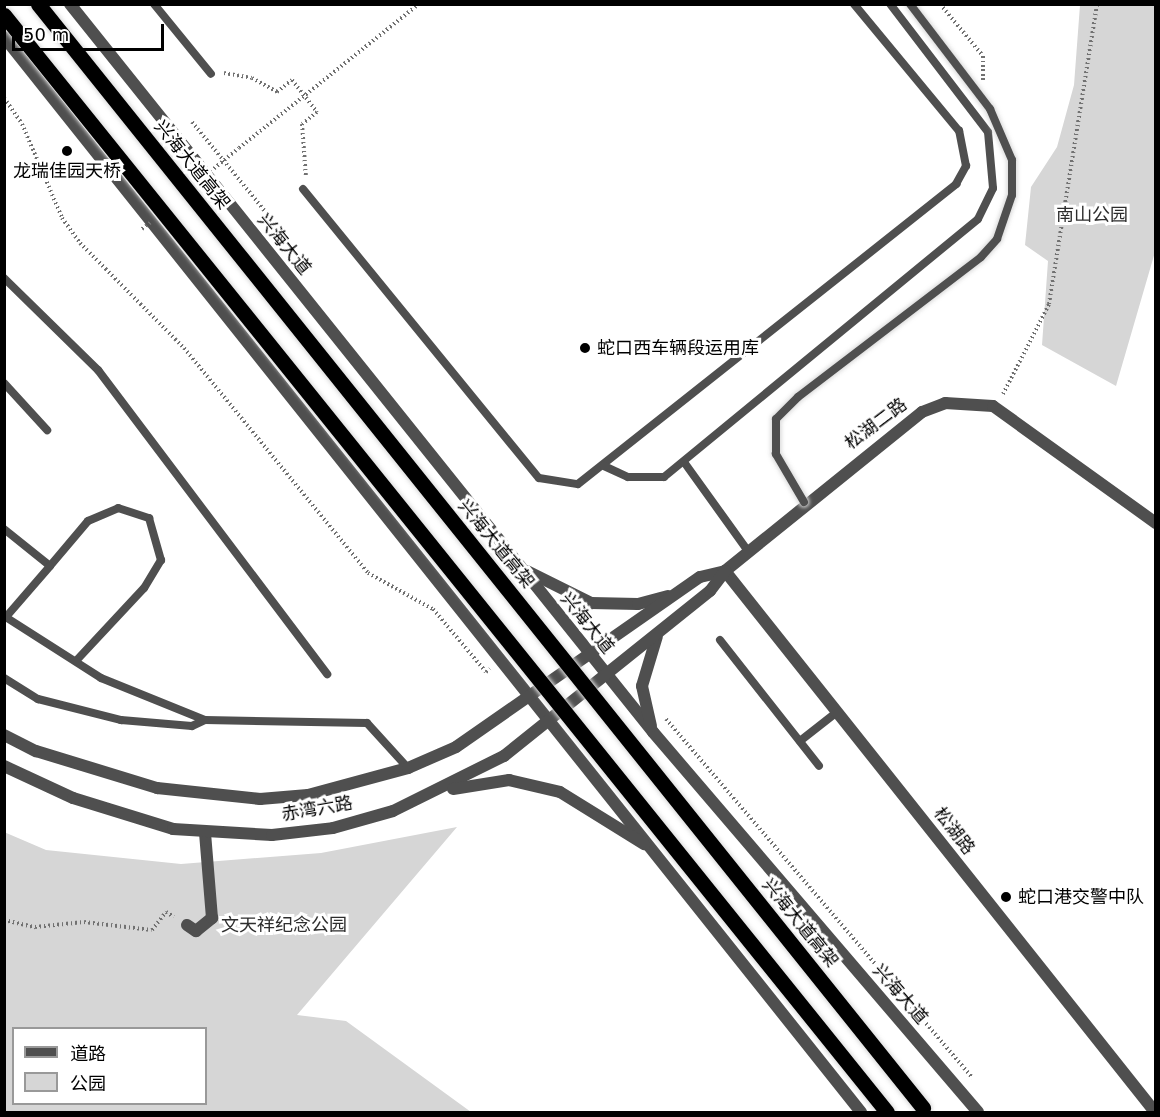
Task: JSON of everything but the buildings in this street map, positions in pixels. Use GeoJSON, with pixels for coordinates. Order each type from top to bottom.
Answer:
{"type":"FeatureCollection","features":[{"type":"Feature","properties":{"kind":"main road","name":"兴海大道高架"},"geometry":{"type":"LineString","coordinates":[[38,4],[923,1108]]}},
{"type":"Feature","properties":{"kind":"main road"},"geometry":{"type":"LineString","coordinates":[[4,15],[887,1113]]}},
{"type":"Feature","properties":{"kind":"street","name":"兴海大道"},"geometry":{"type":"LineString","coordinates":[[70,4],[605,674],[978,1113]]}},
{"type":"Feature","properties":{"kind":"street"},"geometry":{"type":"LineString","coordinates":[[4,37],[654,850],[861,1113]]}},
{"type":"Feature","properties":{"kind":"street","name":"松湖二路"},"geometry":{"type":"LineString","coordinates":[[725,571],[804,502],[922,412],[959,402],[993,406],[1155,523]]}},
{"type":"Feature","properties":{"kind":"street"},"geometry":{"type":"LineString","coordinates":[[516,563],[569,596],[591,603],[638,604],[678,594]]}},
{"type":"Feature","properties":{"kind":"street"},"geometry":{"type":"LineString","coordinates":[[589,653],[700,578],[725,571]]}},
{"type":"Feature","properties":{"kind":"street"},"geometry":{"type":"LineString","coordinates":[[605,674],[710,591],[725,571]]}},
{"type":"Feature","properties":{"kind":"street","name":"松湖路"},"geometry":{"type":"LineString","coordinates":[[725,571],[1155,1113]]}},
{"type":"Feature","properties":{"kind":"street"},"geometry":{"type":"LineString","coordinates":[[653,732],[642,686],[659,632]]}},
{"type":"Feature","properties":{"kind":"street","name":"赤湾六路"},"geometry":{"type":"LineString","coordinates":[[4,735],[96,770],[206,797],[308,795],[408,768],[456,747],[589,653]]}},
{"type":"Feature","properties":{"kind":"street","name":"赤湾六路"},"geometry":{"type":"LineString","coordinates":[[4,766],[135,819],[205,833],[272,835],[333,828],[440,792],[504,756],[550,722],[605,674]]}},
{"type":"Feature","properties":{"kind":"street"},"geometry":{"type":"LineString","coordinates":[[440,792],[509,780],[543,787],[590,808],[654,850]]}},
{"type":"Feature","properties":{"kind":"street"},"geometry":{"type":"LineString","coordinates":[[187,925],[196,931],[212,918],[205,833]]}},
{"type":"Feature","properties":{"kind":"lane"},"geometry":{"type":"LineString","coordinates":[[154,4],[211,74]]}},
{"type":"Feature","properties":{"kind":"lane"},"geometry":{"type":"LineString","coordinates":[[303,189],[539,478],[578,484],[956,184],[966,166],[959,131],[854,4]]}},
{"type":"Feature","properties":{"kind":"lane"},"geometry":{"type":"LineString","coordinates":[[604,466],[646,479],[664,477],[978,219],[993,188],[988,132],[890,4]]}},
{"type":"Feature","properties":{"kind":"lane"},"geometry":{"type":"LineString","coordinates":[[804,502],[776,454],[776,419],[798,397],[981,257],[997,239],[1012,195],[1012,160],[990,109],[910,4]]}},
{"type":"Feature","properties":{"kind":"lane"},"geometry":{"type":"LineString","coordinates":[[4,278],[98,370],[327,674]]}},
{"type":"Feature","properties":{"kind":"lane"},"geometry":{"type":"LineString","coordinates":[[4,383],[47,429]]}},
{"type":"Feature","properties":{"kind":"lane"},"geometry":{"type":"LineString","coordinates":[[684,462],[748,551]]}},
{"type":"Feature","properties":{"kind":"lane"},"geometry":{"type":"LineString","coordinates":[[76,662],[144,588],[161,560],[149,518],[118,508],[88,521],[5,616],[76,662],[101,678],[205,720],[367,723],[408,768]]}},
{"type":"Feature","properties":{"kind":"lane"},"geometry":{"type":"LineString","coordinates":[[4,529],[50,566]]}},
{"type":"Feature","properties":{"kind":"lane"},"geometry":{"type":"LineString","coordinates":[[720,640],[819,766]]}},
{"type":"Feature","properties":{"kind":"lane"},"geometry":{"type":"LineString","coordinates":[[4,678],[38,699],[121,720],[192,726],[205,720]]}},
{"type":"Feature","properties":{"kind":"lane"},"geometry":{"type":"LineString","coordinates":[[800,741],[837,712]]}},
{"type":"Feature","properties":{"kind":"path"},"geometry":{"type":"LineString","coordinates":[[239,148],[419,4]]}},
{"type":"Feature","properties":{"kind":"path"},"geometry":{"type":"LineString","coordinates":[[993,406],[1049,304],[1097,4]]}},
{"type":"Feature","properties":{"kind":"path"},"geometry":{"type":"LineString","coordinates":[[211,74],[252,78],[277,92],[291,80],[317,112],[302,124],[309,163],[303,189]]}},
{"type":"Feature","properties":{"kind":"path"},"geometry":{"type":"LineString","coordinates":[[4,98],[22,124],[62,218],[80,243],[184,348],[368,573],[433,609],[486,672]]}},
{"type":"Feature","properties":{"kind":"path"},"geometry":{"type":"LineString","coordinates":[[192,122],[291,243]]}},
{"type":"Feature","properties":{"kind":"path"},"geometry":{"type":"LineString","coordinates":[[659,711],[979,1088]]}},
{"type":"Feature","properties":{"kind":"path"},"geometry":{"type":"LineString","coordinates":[[4,920],[35,927],[84,922],[152,930],[166,912],[187,925]]}},
{"type":"Feature","properties":{"kind":"green space","name":"南山公园"},"geometry":{"type":"Polygon","coordinates":[[[1080,5],[1155,5],[1155,252],[1116,386],[1042,345],[1048,261],[1025,245],[1031,187],[1057,147],[1074,85],[1080,5]]]}},
{"type":"Feature","properties":{"kind":"green space","name":"文天祥纪念公园"},"geometry":{"type":"Polygon","coordinates":[[[457,827],[297,1015],[346,1021],[471,1112],[5,1112],[4,832],[46,850],[181,864],[321,853],[457,827]]]}},
{"type":"Feature","properties":{"kind":"place","name":"龙瑞佳园天桥"},"geometry":{"type":"Point","coordinates":[67,151]}},
{"type":"Feature","properties":{"kind":"place","name":"蛇口西车辆段运用库"},"geometry":{"type":"Point","coordinates":[585,348]}},
{"type":"Feature","properties":{"kind":"place","name":"蛇口港交警中队"},"geometry":{"type":"Point","coordinates":[1006,897]}}]}
